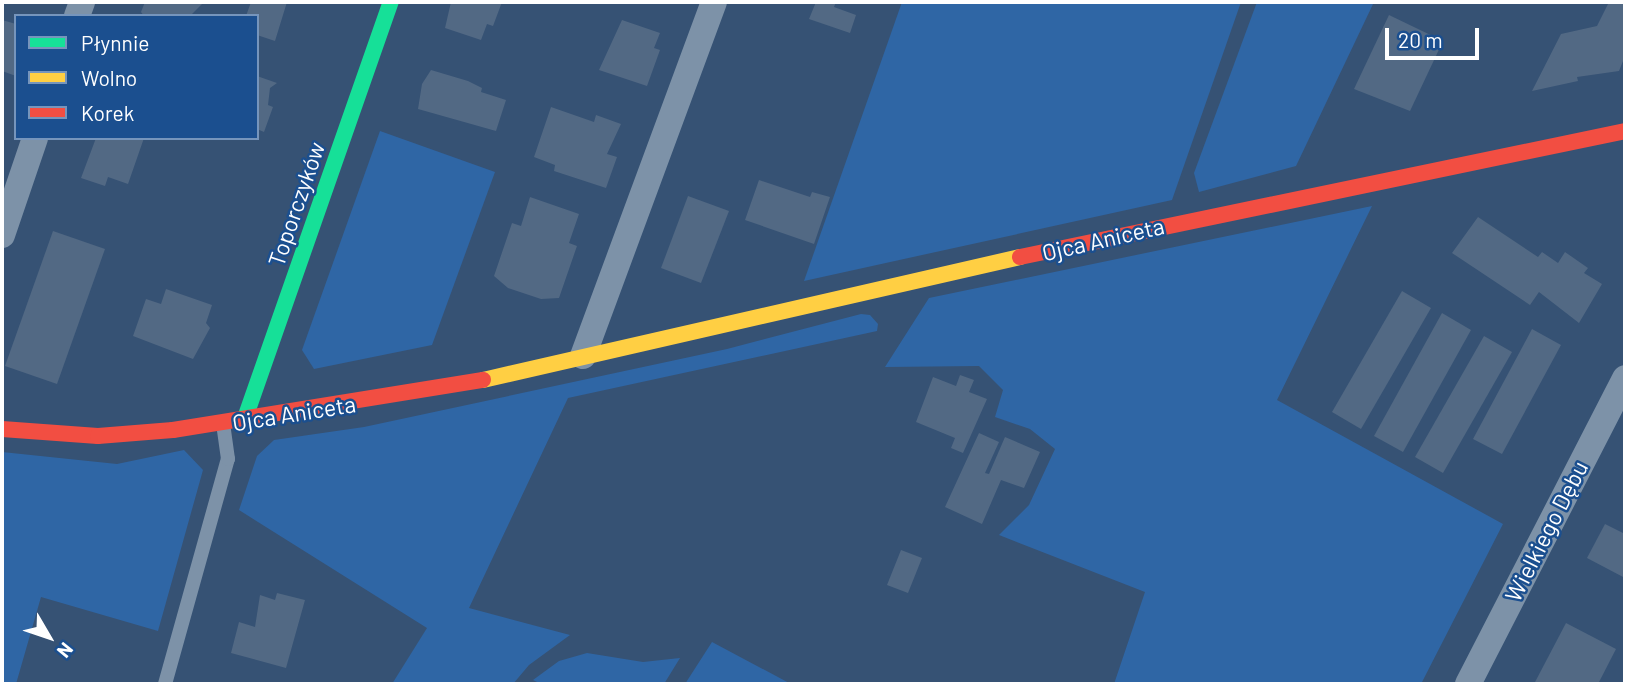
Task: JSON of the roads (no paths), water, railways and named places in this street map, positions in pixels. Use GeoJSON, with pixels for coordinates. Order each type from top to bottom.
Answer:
{"type":"FeatureCollection","features":[{"type":"Feature","properties":{"kind":"street","name":"Toporczyków"},"geometry":{"type":"LineString","coordinates":[[244,421],[391,2]]}},
{"type":"Feature","properties":{"kind":"street"},"geometry":{"type":"LineString","coordinates":[[583,356],[714,2]]}},
{"type":"Feature","properties":{"kind":"street","name":"Ojca Aniceta"},"geometry":{"type":"LineString","coordinates":[[2,429],[98,436],[222,424],[432,392],[1187,219],[1625,131]]}},
{"type":"Feature","properties":{"kind":"street"},"geometry":{"type":"LineString","coordinates":[[2,236],[34,140]]}},
{"type":"Feature","properties":{"kind":"street","name":"Wielkiego Dębu"},"geometry":{"type":"LineString","coordinates":[[1468,684],[1625,378]]}},
{"type":"Feature","properties":{"kind":"lane"},"geometry":{"type":"LineString","coordinates":[[164,684],[228,460],[222,424]]}}]}
